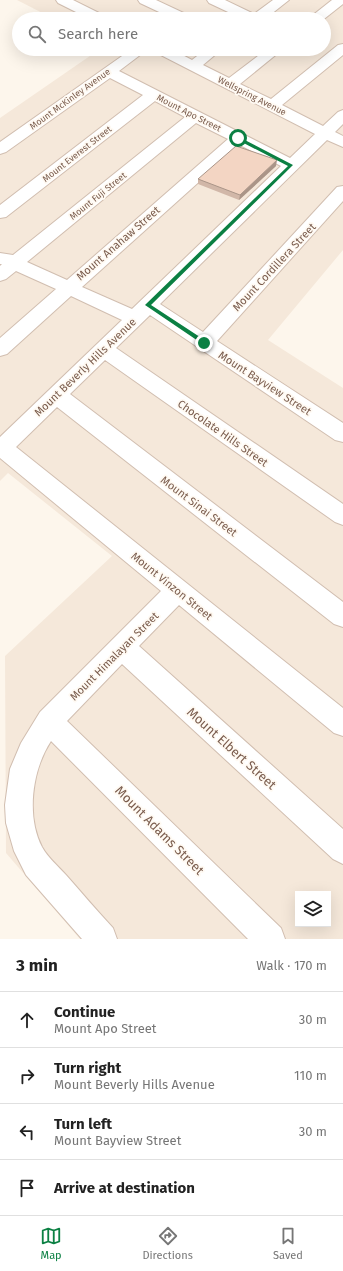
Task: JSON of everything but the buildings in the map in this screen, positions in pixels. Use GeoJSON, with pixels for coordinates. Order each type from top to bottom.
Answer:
{"type":"FeatureCollection","features":[{"type":"Feature","properties":{"kind":"street"},"geometry":{"type":"LineString","coordinates":[[63,0],[87,12]]}},
{"type":"Feature","properties":{"kind":"street"},"geometry":{"type":"LineString","coordinates":[[79,8],[97,0]]}},
{"type":"Feature","properties":{"kind":"street"},"geometry":{"type":"LineString","coordinates":[[145,0],[170,12]]}},
{"type":"Feature","properties":{"kind":"street"},"geometry":{"type":"LineString","coordinates":[[214,0],[240,12]]}},
{"type":"Feature","properties":{"kind":"street"},"geometry":{"type":"LineString","coordinates":[[265,12],[282,0]]}},
{"type":"Feature","properties":{"kind":"street"},"geometry":{"type":"LineString","coordinates":[[324,12],[340,0]]}},
{"type":"Feature","properties":{"kind":"street"},"geometry":{"type":"LineString","coordinates":[[272,106],[343,48]]}},
{"type":"Feature","properties":{"kind":"street","name":"Mount McKinley Avenue"},"geometry":{"type":"LineString","coordinates":[[0,149],[130,56]]}},
{"type":"Feature","properties":{"kind":"street","name":"Wellspring Avenue"},"geometry":{"type":"LineString","coordinates":[[174,56],[343,142]]}},
{"type":"Feature","properties":{"kind":"street"},"geometry":{"type":"LineString","coordinates":[[193,66],[207,56]]}},
{"type":"Feature","properties":{"kind":"street"},"geometry":{"type":"LineString","coordinates":[[230,85],[267,56]]}},
{"type":"Feature","properties":{"kind":"street","name":"Mount Apo Street"},"geometry":{"type":"LineString","coordinates":[[108,71],[291,165]]}},
{"type":"Feature","properties":{"kind":"street","name":"Mount Everest Street"},"geometry":{"type":"LineString","coordinates":[[0,213],[153,95]]}},
{"type":"Feature","properties":{"kind":"street","name":"Mount Beverly Hills Avenue"},"geometry":{"type":"LineString","coordinates":[[1,449],[343,115]]}},
{"type":"Feature","properties":{"kind":"street","name":"Mount Fuji Street"},"geometry":{"type":"LineString","coordinates":[[0,275],[7,260],[195,116]]}},
{"type":"Feature","properties":{"kind":"street","name":"Mount Anahaw Street"},"geometry":{"type":"LineString","coordinates":[[0,349],[68,287],[238,138]]}},
{"type":"Feature","properties":{"kind":"street","name":"Mount Cordillera Street"},"geometry":{"type":"LineString","coordinates":[[204,343],[343,191]]}},
{"type":"Feature","properties":{"kind":"street","name":"Mount Bayview Street"},"geometry":{"type":"LineString","coordinates":[[7,260],[68,287],[141,312],[204,343],[343,434]]}},
{"type":"Feature","properties":{"kind":"street","name":"Chocolate Hills Street"},"geometry":{"type":"LineString","coordinates":[[103,349],[343,516]]}},
{"type":"Feature","properties":{"kind":"street","name":"Mount Sinai Street"},"geometry":{"type":"LineString","coordinates":[[56,395],[343,616]]}},
{"type":"Feature","properties":{"kind":"street","name":"Mount Vinzon Street"},"geometry":{"type":"LineString","coordinates":[[1,449],[343,724]]}},
{"type":"Feature","properties":{"kind":"street","name":"Mount Himalayan Street"},"geometry":{"type":"LineString","coordinates":[[102,939],[33,859],[24,840],[19,816],[19,792],[29,752],[38,735],[49,721],[178,590]]}},
{"type":"Feature","properties":{"kind":"street","name":"Mount Elbert Street"},"geometry":{"type":"LineString","coordinates":[[122,647],[343,850]]}},
{"type":"Feature","properties":{"kind":"street","name":"Mount Adams Street"},"geometry":{"type":"LineString","coordinates":[[49,721],[270,939]]}},
{"type":"Feature","properties":{"kind":"shaded area"},"geometry":{"type":"Polygon","coordinates":[[[17,0],[343,0],[343,250],[268,340],[343,388],[343,939],[80,939],[6,853],[5,656],[112,556],[8,473],[0,481],[0,118],[90,56],[331,56],[331,12],[40,12],[17,0]]]}},
{"type":"Feature","properties":{"kind":"route"},"geometry":{"type":"LineString","coordinates":[[204,343],[148,305],[291,165],[238,138]]}}]}
